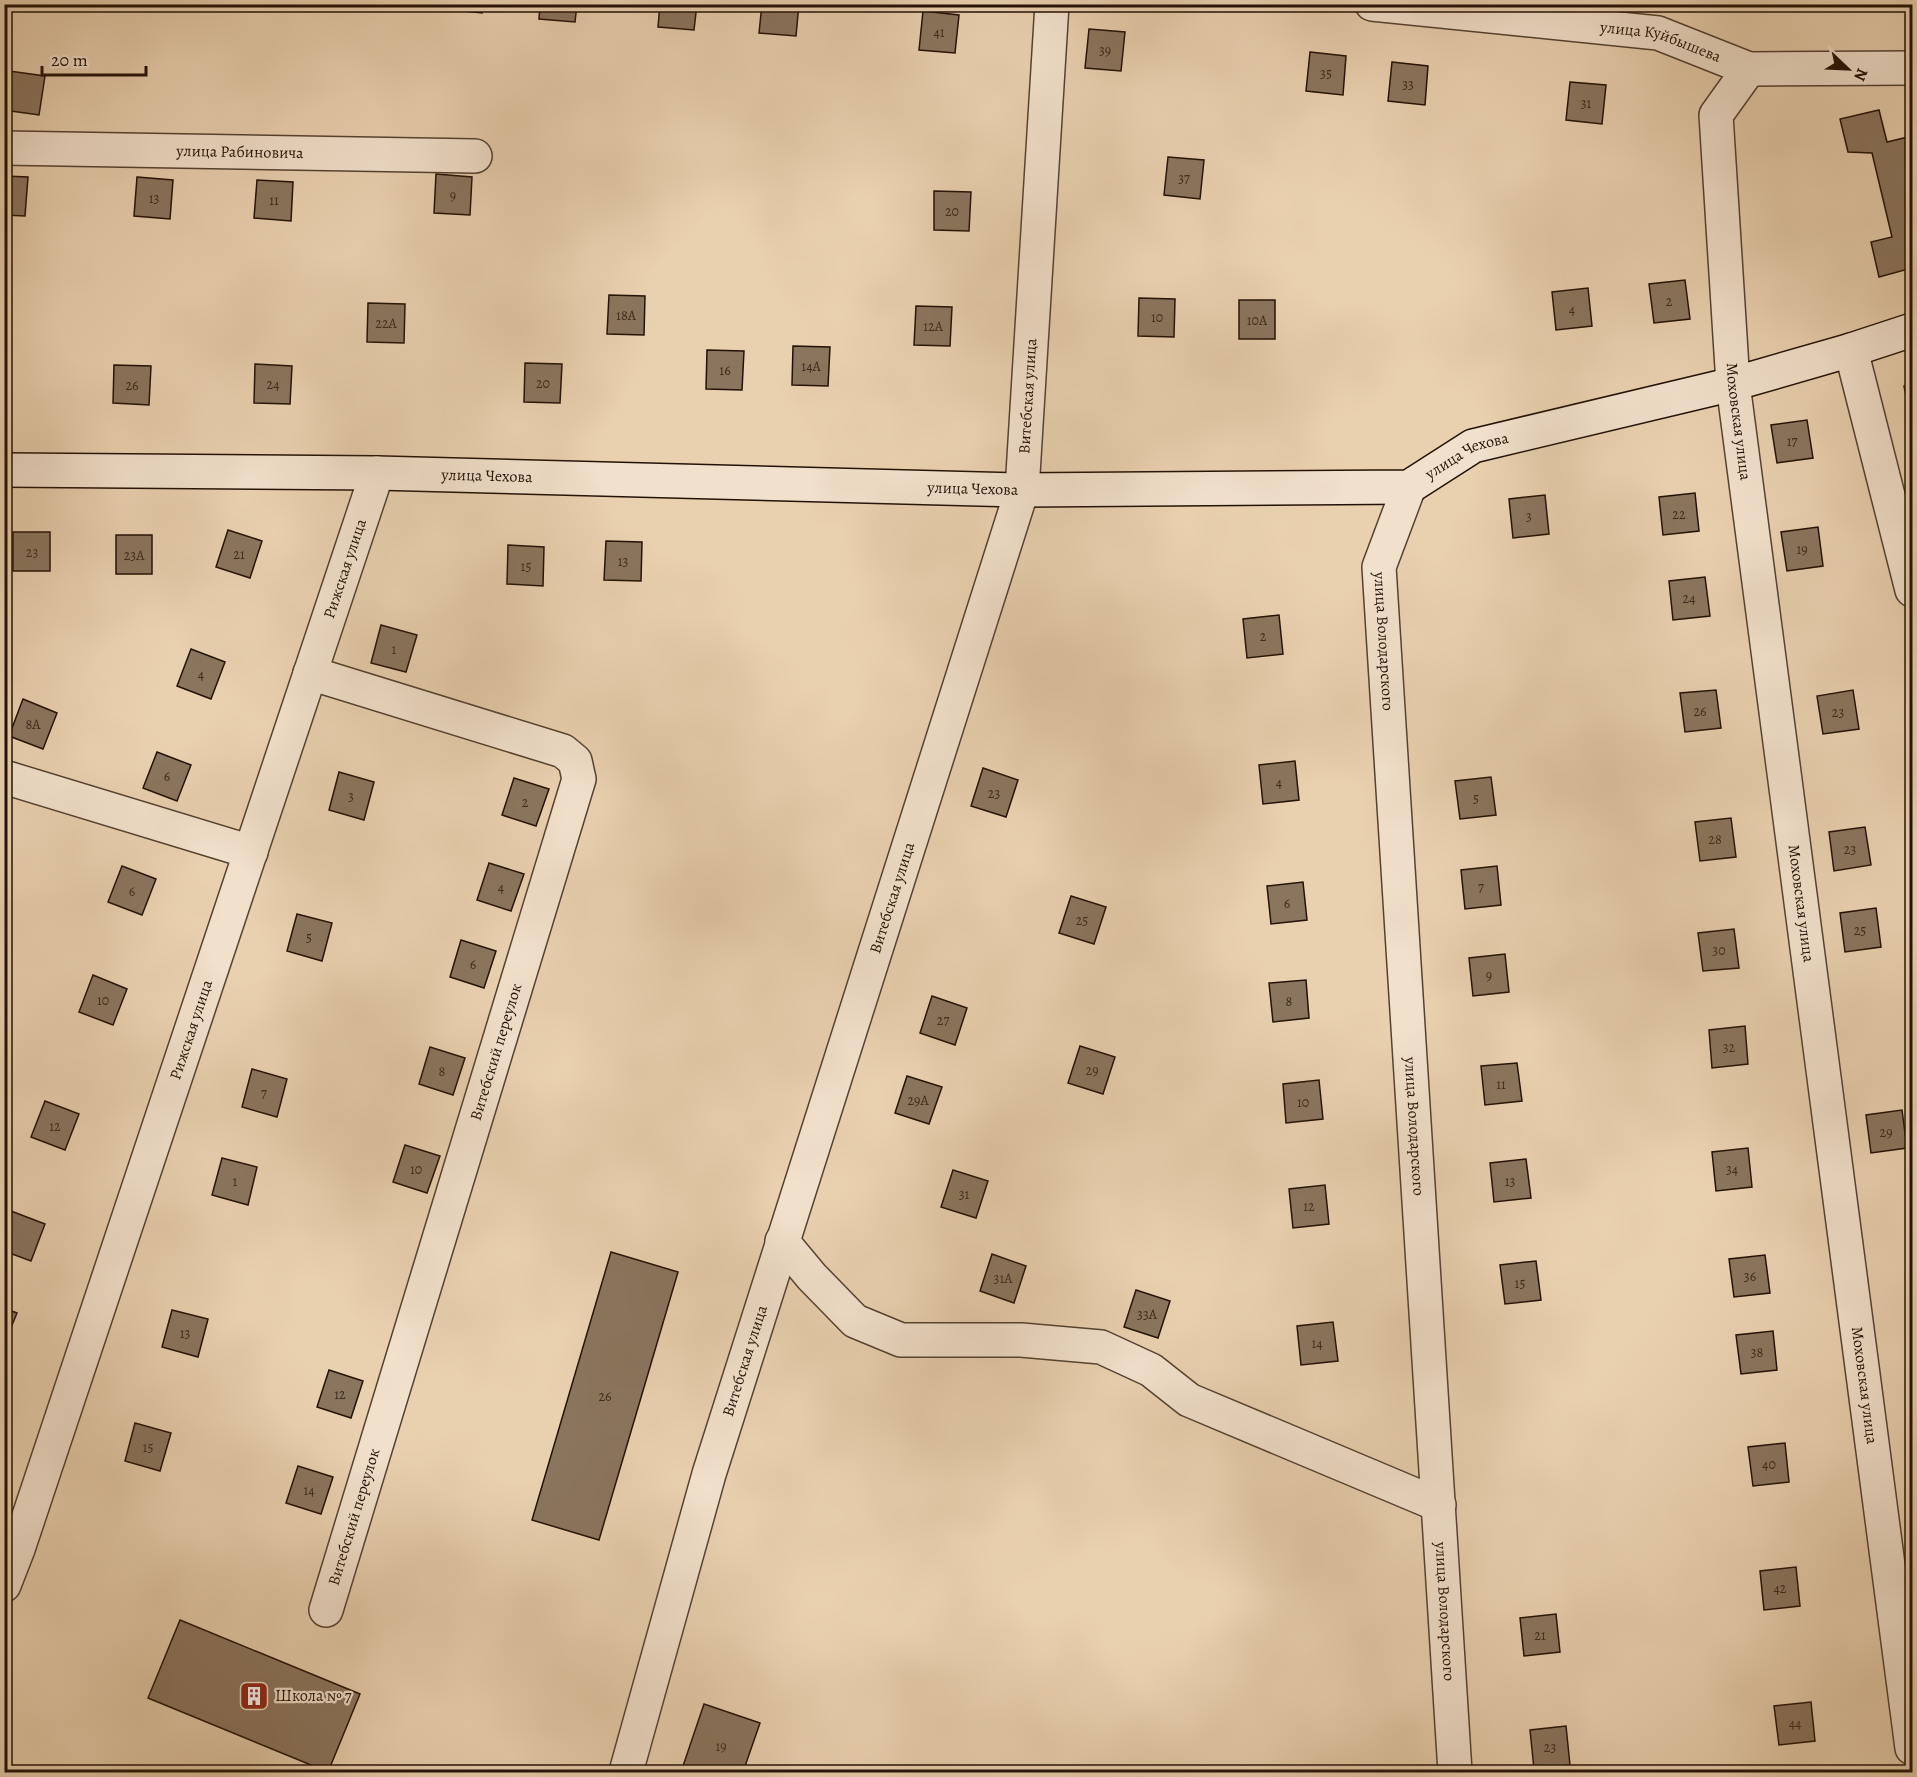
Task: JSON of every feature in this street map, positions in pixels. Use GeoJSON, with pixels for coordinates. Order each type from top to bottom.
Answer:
{"type":"FeatureCollection","features":[{"type":"Feature","properties":{"kind":"street","name":"Витебская улица"},"geometry":{"type":"LineString","coordinates":[[626,1773],[709,1474],[1022,490],[1052,4]]}},
{"type":"Feature","properties":{"kind":"street","name":"улица Куйбышева"},"geometry":{"type":"LineString","coordinates":[[1372,4],[1656,19],[1749,69],[1912,68]]}},
{"type":"Feature","properties":{"kind":"street","name":"Моховская улица"},"geometry":{"type":"LineString","coordinates":[[1749,69],[1716,115],[1732,384],[1904,1612],[1912,1749]]}},
{"type":"Feature","properties":{"kind":"street","name":"улица Рабиновича"},"geometry":{"type":"LineString","coordinates":[[4,148],[476,156]]}},
{"type":"Feature","properties":{"kind":"street","name":"улица Чехова"},"geometry":{"type":"LineString","coordinates":[[4,470],[377,473],[1022,490],[1409,487],[1473,446],[1732,384],[1912,330]]}},
{"type":"Feature","properties":{"kind":"street"},"geometry":{"type":"LineString","coordinates":[[1851,350],[1912,590]]}},
{"type":"Feature","properties":{"kind":"street","name":"Рижская улица"},"geometry":{"type":"LineString","coordinates":[[4,1585],[11,1546],[251,852],[377,473]]}},
{"type":"Feature","properties":{"kind":"street","name":"улица Володарского"},"geometry":{"type":"LineString","coordinates":[[1409,487],[1379,567],[1455,1773]]}},
{"type":"Feature","properties":{"kind":"street","name":"Витебский переулок"},"geometry":{"type":"LineString","coordinates":[[310,673],[563,752],[575,761],[579,779],[326,1610]]}},
{"type":"Feature","properties":{"kind":"street"},"geometry":{"type":"LineString","coordinates":[[4,777],[251,852]]}},
{"type":"Feature","properties":{"kind":"street"},"geometry":{"type":"LineString","coordinates":[[782,1241],[812,1277],[855,1321],[901,1340],[1021,1340],[1101,1347],[1151,1370],[1189,1400],[1439,1505]]}},
{"type":"Feature","properties":{"kind":"building"},"geometry":{"type":"Polygon","coordinates":[[[445,4],[482,4],[482,13],[445,9],[445,4]]]}},
{"type":"Feature","properties":{"kind":"building"},"geometry":{"type":"Polygon","coordinates":[[[540,4],[577,4],[575,22],[539,19],[540,4]]]}},
{"type":"Feature","properties":{"kind":"building"},"geometry":{"type":"Polygon","coordinates":[[[660,4],[697,4],[694,30],[658,27],[660,4]]]}},
{"type":"Feature","properties":{"kind":"building"},"geometry":{"type":"Polygon","coordinates":[[[762,4],[799,4],[796,36],[759,33],[762,4]]]}},
{"type":"Feature","properties":{"kind":"building"},"geometry":{"type":"Polygon","coordinates":[[[923,11],[959,15],[955,53],[919,50],[923,11]]]}},
{"type":"Feature","properties":{"kind":"building"},"geometry":{"type":"Polygon","coordinates":[[[1089,29],[1125,32],[1121,71],[1085,68],[1089,29]]]}},
{"type":"Feature","properties":{"kind":"building"},"geometry":{"type":"Polygon","coordinates":[[[1310,52],[1346,56],[1343,95],[1306,91],[1310,52]]]}},
{"type":"Feature","properties":{"kind":"building"},"geometry":{"type":"Polygon","coordinates":[[[1392,62],[1428,66],[1425,105],[1388,101],[1392,62]]]}},
{"type":"Feature","properties":{"kind":"building"},"geometry":{"type":"Polygon","coordinates":[[[9,71],[45,76],[39,115],[4,110],[9,71]]]}},
{"type":"Feature","properties":{"kind":"building"},"geometry":{"type":"Polygon","coordinates":[[[1570,82],[1606,85],[1602,124],[1566,120],[1570,82]]]}},
{"type":"Feature","properties":{"kind":"building"},"geometry":{"type":"Polygon","coordinates":[[[1879,110],[1887,142],[1912,136],[1912,268],[1879,277],[1871,242],[1892,237],[1872,153],[1848,152],[1840,119],[1879,110]]]}},
{"type":"Feature","properties":{"kind":"building"},"geometry":{"type":"Polygon","coordinates":[[[1168,157],[1204,160],[1200,199],[1164,195],[1168,157]]]}},
{"type":"Feature","properties":{"kind":"building"},"geometry":{"type":"Polygon","coordinates":[[[436,174],[472,177],[470,215],[434,213],[436,174]]]}},
{"type":"Feature","properties":{"kind":"building"},"geometry":{"type":"Polygon","coordinates":[[[4,176],[28,177],[25,216],[4,215],[4,176]]]}},
{"type":"Feature","properties":{"kind":"building"},"geometry":{"type":"Polygon","coordinates":[[[137,177],[173,180],[170,219],[134,216],[137,177]]]}},
{"type":"Feature","properties":{"kind":"building"},"geometry":{"type":"Polygon","coordinates":[[[257,180],[293,182],[291,221],[254,218],[257,180]]]}},
{"type":"Feature","properties":{"kind":"building"},"geometry":{"type":"Polygon","coordinates":[[[934,191],[971,192],[969,231],[934,230],[934,191]]]}},
{"type":"Feature","properties":{"kind":"building"},"geometry":{"type":"Polygon","coordinates":[[[1685,280],[1690,319],[1654,323],[1649,284],[1685,280]]]}},
{"type":"Feature","properties":{"kind":"building"},"geometry":{"type":"Polygon","coordinates":[[[1588,288],[1592,326],[1556,330],[1552,292],[1588,288]]]}},
{"type":"Feature","properties":{"kind":"building"},"geometry":{"type":"Polygon","coordinates":[[[609,295],[645,296],[644,335],[607,334],[609,295]]]}},
{"type":"Feature","properties":{"kind":"building"},"geometry":{"type":"Polygon","coordinates":[[[1139,298],[1175,299],[1174,337],[1138,336],[1139,298]]]}},
{"type":"Feature","properties":{"kind":"building"},"geometry":{"type":"Polygon","coordinates":[[[1239,300],[1275,300],[1275,339],[1239,339],[1239,300]]]}},
{"type":"Feature","properties":{"kind":"building"},"geometry":{"type":"Polygon","coordinates":[[[368,303],[405,304],[404,343],[367,342],[368,303]]]}},
{"type":"Feature","properties":{"kind":"building"},"geometry":{"type":"Polygon","coordinates":[[[916,306],[952,307],[950,346],[914,345],[916,306]]]}},
{"type":"Feature","properties":{"kind":"building"},"geometry":{"type":"Polygon","coordinates":[[[793,346],[830,347],[828,386],[792,385],[793,346]]]}},
{"type":"Feature","properties":{"kind":"building"},"geometry":{"type":"Polygon","coordinates":[[[707,350],[744,351],[742,390],[706,389],[707,350]]]}},
{"type":"Feature","properties":{"kind":"building"},"geometry":{"type":"Polygon","coordinates":[[[525,363],[562,364],[560,403],[524,402],[525,363]]]}},
{"type":"Feature","properties":{"kind":"building"},"geometry":{"type":"Polygon","coordinates":[[[255,364],[292,366],[290,404],[254,403],[255,364]]]}},
{"type":"Feature","properties":{"kind":"building"},"geometry":{"type":"Polygon","coordinates":[[[114,365],[151,366],[149,405],[113,403],[114,365]]]}},
{"type":"Feature","properties":{"kind":"building"},"geometry":{"type":"Polygon","coordinates":[[[1912,384],[1912,424],[1904,386],[1912,384]]]}},
{"type":"Feature","properties":{"kind":"building"},"geometry":{"type":"Polygon","coordinates":[[[1807,420],[1813,458],[1777,463],[1771,425],[1807,420]]]}},
{"type":"Feature","properties":{"kind":"building"},"geometry":{"type":"Polygon","coordinates":[[[1695,493],[1699,531],[1663,535],[1659,497],[1695,493]]]}},
{"type":"Feature","properties":{"kind":"building"},"geometry":{"type":"Polygon","coordinates":[[[1545,495],[1549,534],[1513,538],[1509,499],[1545,495]]]}},
{"type":"Feature","properties":{"kind":"building"},"geometry":{"type":"Polygon","coordinates":[[[1818,527],[1823,566],[1787,571],[1781,532],[1818,527]]]}},
{"type":"Feature","properties":{"kind":"building"},"geometry":{"type":"Polygon","coordinates":[[[228,530],[262,541],[250,578],[216,567],[228,530]]]}},
{"type":"Feature","properties":{"kind":"building"},"geometry":{"type":"Polygon","coordinates":[[[13,532],[50,532],[50,571],[13,571],[13,532]]]}},
{"type":"Feature","properties":{"kind":"building"},"geometry":{"type":"Polygon","coordinates":[[[116,535],[152,535],[152,574],[116,574],[116,535]]]}},
{"type":"Feature","properties":{"kind":"building"},"geometry":{"type":"Polygon","coordinates":[[[606,541],[642,542],[641,581],[604,580],[606,541]]]}},
{"type":"Feature","properties":{"kind":"building"},"geometry":{"type":"Polygon","coordinates":[[[508,545],[544,547],[543,586],[507,584],[508,545]]]}},
{"type":"Feature","properties":{"kind":"building"},"geometry":{"type":"Polygon","coordinates":[[[1705,577],[1710,616],[1673,620],[1669,581],[1705,577]]]}},
{"type":"Feature","properties":{"kind":"building"},"geometry":{"type":"Polygon","coordinates":[[[1279,615],[1283,654],[1247,658],[1243,619],[1279,615]]]}},
{"type":"Feature","properties":{"kind":"building"},"geometry":{"type":"Polygon","coordinates":[[[381,625],[417,635],[406,672],[371,663],[381,625]]]}},
{"type":"Feature","properties":{"kind":"building"},"geometry":{"type":"Polygon","coordinates":[[[191,649],[225,662],[211,699],[177,686],[191,649]]]}},
{"type":"Feature","properties":{"kind":"building"},"geometry":{"type":"Polygon","coordinates":[[[1716,690],[1721,728],[1685,732],[1680,693],[1716,690]]]}},
{"type":"Feature","properties":{"kind":"building"},"geometry":{"type":"Polygon","coordinates":[[[1853,690],[1859,729],[1823,734],[1817,696],[1853,690]]]}},
{"type":"Feature","properties":{"kind":"building"},"geometry":{"type":"Polygon","coordinates":[[[23,699],[57,713],[43,749],[9,736],[23,699]]]}},
{"type":"Feature","properties":{"kind":"building"},"geometry":{"type":"Polygon","coordinates":[[[157,752],[191,765],[177,801],[143,788],[157,752]]]}},
{"type":"Feature","properties":{"kind":"building"},"geometry":{"type":"Polygon","coordinates":[[[1295,761],[1299,800],[1263,804],[1259,765],[1295,761]]]}},
{"type":"Feature","properties":{"kind":"building"},"geometry":{"type":"Polygon","coordinates":[[[983,768],[1018,780],[1006,817],[971,806],[983,768]]]}},
{"type":"Feature","properties":{"kind":"building"},"geometry":{"type":"Polygon","coordinates":[[[339,772],[374,782],[364,820],[329,810],[339,772]]]}},
{"type":"Feature","properties":{"kind":"building"},"geometry":{"type":"Polygon","coordinates":[[[1491,777],[1496,815],[1460,819],[1455,781],[1491,777]]]}},
{"type":"Feature","properties":{"kind":"building"},"geometry":{"type":"Polygon","coordinates":[[[514,778],[549,789],[536,826],[502,815],[514,778]]]}},
{"type":"Feature","properties":{"kind":"building"},"geometry":{"type":"Polygon","coordinates":[[[1731,818],[1736,857],[1700,861],[1695,822],[1731,818]]]}},
{"type":"Feature","properties":{"kind":"building"},"geometry":{"type":"Polygon","coordinates":[[[1865,827],[1871,865],[1834,871],[1829,832],[1865,827]]]}},
{"type":"Feature","properties":{"kind":"building"},"geometry":{"type":"Polygon","coordinates":[[[489,863],[524,874],[511,911],[477,900],[489,863]]]}},
{"type":"Feature","properties":{"kind":"building"},"geometry":{"type":"Polygon","coordinates":[[[122,866],[156,879],[142,915],[108,902],[122,866]]]}},
{"type":"Feature","properties":{"kind":"building"},"geometry":{"type":"Polygon","coordinates":[[[1497,866],[1501,905],[1465,909],[1461,870],[1497,866]]]}},
{"type":"Feature","properties":{"kind":"building"},"geometry":{"type":"Polygon","coordinates":[[[1303,882],[1307,920],[1271,924],[1267,886],[1303,882]]]}},
{"type":"Feature","properties":{"kind":"building"},"geometry":{"type":"Polygon","coordinates":[[[1071,896],[1106,907],[1094,944],[1059,933],[1071,896]]]}},
{"type":"Feature","properties":{"kind":"building"},"geometry":{"type":"Polygon","coordinates":[[[1876,908],[1881,947],[1845,952],[1840,913],[1876,908]]]}},
{"type":"Feature","properties":{"kind":"building"},"geometry":{"type":"Polygon","coordinates":[[[297,914],[332,923],[322,961],[287,951],[297,914]]]}},
{"type":"Feature","properties":{"kind":"building"},"geometry":{"type":"Polygon","coordinates":[[[1734,929],[1739,968],[1703,971],[1698,933],[1734,929]]]}},
{"type":"Feature","properties":{"kind":"building"},"geometry":{"type":"Polygon","coordinates":[[[461,940],[496,951],[484,988],[450,977],[461,940]]]}},
{"type":"Feature","properties":{"kind":"building"},"geometry":{"type":"Polygon","coordinates":[[[1505,954],[1509,992],[1473,996],[1469,958],[1505,954]]]}},
{"type":"Feature","properties":{"kind":"building"},"geometry":{"type":"Polygon","coordinates":[[[93,975],[127,989],[113,1025],[79,1012],[93,975]]]}},
{"type":"Feature","properties":{"kind":"building"},"geometry":{"type":"Polygon","coordinates":[[[1306,980],[1309,1018],[1273,1022],[1269,983],[1306,980]]]}},
{"type":"Feature","properties":{"kind":"building"},"geometry":{"type":"Polygon","coordinates":[[[932,996],[967,1008],[955,1045],[920,1033],[932,996]]]}},
{"type":"Feature","properties":{"kind":"building"},"geometry":{"type":"Polygon","coordinates":[[[1745,1026],[1748,1064],[1712,1068],[1709,1030],[1745,1026]]]}},
{"type":"Feature","properties":{"kind":"building"},"geometry":{"type":"Polygon","coordinates":[[[1080,1046],[1115,1057],[1103,1094],[1068,1083],[1080,1046]]]}},
{"type":"Feature","properties":{"kind":"building"},"geometry":{"type":"Polygon","coordinates":[[[430,1047],[465,1058],[453,1095],[419,1084],[430,1047]]]}},
{"type":"Feature","properties":{"kind":"building"},"geometry":{"type":"Polygon","coordinates":[[[1517,1063],[1522,1101],[1485,1105],[1481,1066],[1517,1063]]]}},
{"type":"Feature","properties":{"kind":"building"},"geometry":{"type":"Polygon","coordinates":[[[252,1069],[287,1079],[277,1117],[242,1107],[252,1069]]]}},
{"type":"Feature","properties":{"kind":"building"},"geometry":{"type":"Polygon","coordinates":[[[907,1076],[942,1087],[929,1124],[895,1113],[907,1076]]]}},
{"type":"Feature","properties":{"kind":"building"},"geometry":{"type":"Polygon","coordinates":[[[1319,1080],[1323,1119],[1286,1123],[1283,1084],[1319,1080]]]}},
{"type":"Feature","properties":{"kind":"building"},"geometry":{"type":"Polygon","coordinates":[[[45,1101],[79,1114],[65,1150],[31,1137],[45,1101]]]}},
{"type":"Feature","properties":{"kind":"building"},"geometry":{"type":"Polygon","coordinates":[[[1902,1110],[1907,1148],[1871,1153],[1866,1115],[1902,1110]]]}},
{"type":"Feature","properties":{"kind":"building"},"geometry":{"type":"Polygon","coordinates":[[[405,1145],[440,1156],[427,1193],[393,1182],[405,1145]]]}},
{"type":"Feature","properties":{"kind":"building"},"geometry":{"type":"Polygon","coordinates":[[[1748,1148],[1752,1187],[1716,1191],[1712,1152],[1748,1148]]]}},
{"type":"Feature","properties":{"kind":"building"},"geometry":{"type":"Polygon","coordinates":[[[222,1158],[257,1167],[248,1205],[212,1195],[222,1158]]]}},
{"type":"Feature","properties":{"kind":"building"},"geometry":{"type":"Polygon","coordinates":[[[1526,1159],[1531,1198],[1494,1202],[1490,1163],[1526,1159]]]}},
{"type":"Feature","properties":{"kind":"building"},"geometry":{"type":"Polygon","coordinates":[[[953,1170],[988,1181],[976,1218],[941,1207],[953,1170]]]}},
{"type":"Feature","properties":{"kind":"building"},"geometry":{"type":"Polygon","coordinates":[[[1325,1185],[1329,1224],[1293,1228],[1289,1189],[1325,1185]]]}},
{"type":"Feature","properties":{"kind":"building"},"geometry":{"type":"Polygon","coordinates":[[[11,1211],[45,1224],[31,1261],[4,1251],[4,1228],[11,1211]]]}},
{"type":"Feature","properties":{"kind":"building"},"geometry":{"type":"Polygon","coordinates":[[[611,1252],[678,1272],[599,1540],[532,1520],[611,1252]]]}},
{"type":"Feature","properties":{"kind":"building"},"geometry":{"type":"Polygon","coordinates":[[[992,1254],[1026,1266],[1014,1303],[980,1291],[992,1254]]]}},
{"type":"Feature","properties":{"kind":"building"},"geometry":{"type":"Polygon","coordinates":[[[1765,1255],[1770,1293],[1734,1297],[1729,1259],[1765,1255]]]}},
{"type":"Feature","properties":{"kind":"building"},"geometry":{"type":"Polygon","coordinates":[[[1536,1261],[1541,1300],[1505,1304],[1500,1265],[1536,1261]]]}},
{"type":"Feature","properties":{"kind":"building"},"geometry":{"type":"Polygon","coordinates":[[[1136,1290],[1170,1301],[1158,1338],[1124,1327],[1136,1290]]]}},
{"type":"Feature","properties":{"kind":"building"},"geometry":{"type":"Polygon","coordinates":[[[4,1308],[17,1313],[4,1345],[4,1308]]]}},
{"type":"Feature","properties":{"kind":"building"},"geometry":{"type":"Polygon","coordinates":[[[172,1310],[208,1319],[198,1357],[162,1347],[172,1310]]]}},
{"type":"Feature","properties":{"kind":"building"},"geometry":{"type":"Polygon","coordinates":[[[1333,1322],[1338,1361],[1301,1365],[1297,1326],[1333,1322]]]}},
{"type":"Feature","properties":{"kind":"building"},"geometry":{"type":"Polygon","coordinates":[[[1773,1331],[1777,1370],[1741,1374],[1736,1335],[1773,1331]]]}},
{"type":"Feature","properties":{"kind":"building"},"geometry":{"type":"Polygon","coordinates":[[[329,1370],[363,1381],[351,1418],[317,1407],[329,1370]]]}},
{"type":"Feature","properties":{"kind":"building"},"geometry":{"type":"Polygon","coordinates":[[[135,1423],[171,1433],[160,1471],[125,1461],[135,1423]]]}},
{"type":"Feature","properties":{"kind":"building"},"geometry":{"type":"Polygon","coordinates":[[[1785,1443],[1789,1482],[1753,1486],[1748,1447],[1785,1443]]]}},
{"type":"Feature","properties":{"kind":"building"},"geometry":{"type":"Polygon","coordinates":[[[298,1466],[333,1477],[321,1514],[286,1503],[298,1466]]]}},
{"type":"Feature","properties":{"kind":"building"},"geometry":{"type":"Polygon","coordinates":[[[1796,1567],[1800,1606],[1764,1610],[1760,1571],[1796,1567]]]}},
{"type":"Feature","properties":{"kind":"building"},"geometry":{"type":"Polygon","coordinates":[[[1556,1614],[1560,1652],[1524,1656],[1520,1618],[1556,1614]]]}},
{"type":"Feature","properties":{"kind":"building","name":"Школа № 7"},"geometry":{"type":"Polygon","coordinates":[[[180,1620],[360,1694],[328,1772],[148,1698],[180,1620]]]}},
{"type":"Feature","properties":{"kind":"building"},"geometry":{"type":"Polygon","coordinates":[[[1811,1702],[1815,1741],[1779,1745],[1774,1706],[1811,1702]]]}},
{"type":"Feature","properties":{"kind":"building"},"geometry":{"type":"Polygon","coordinates":[[[704,1704],[760,1723],[743,1772],[693,1772],[682,1769],[704,1704]]]}},
{"type":"Feature","properties":{"kind":"building"},"geometry":{"type":"Polygon","coordinates":[[[1566,1726],[1570,1765],[1534,1769],[1530,1730],[1566,1726]]]}},
{"type":"Feature","properties":{"kind":"place","name":"Школа № 7"},"geometry":{"type":"Point","coordinates":[254,1696]}}]}
